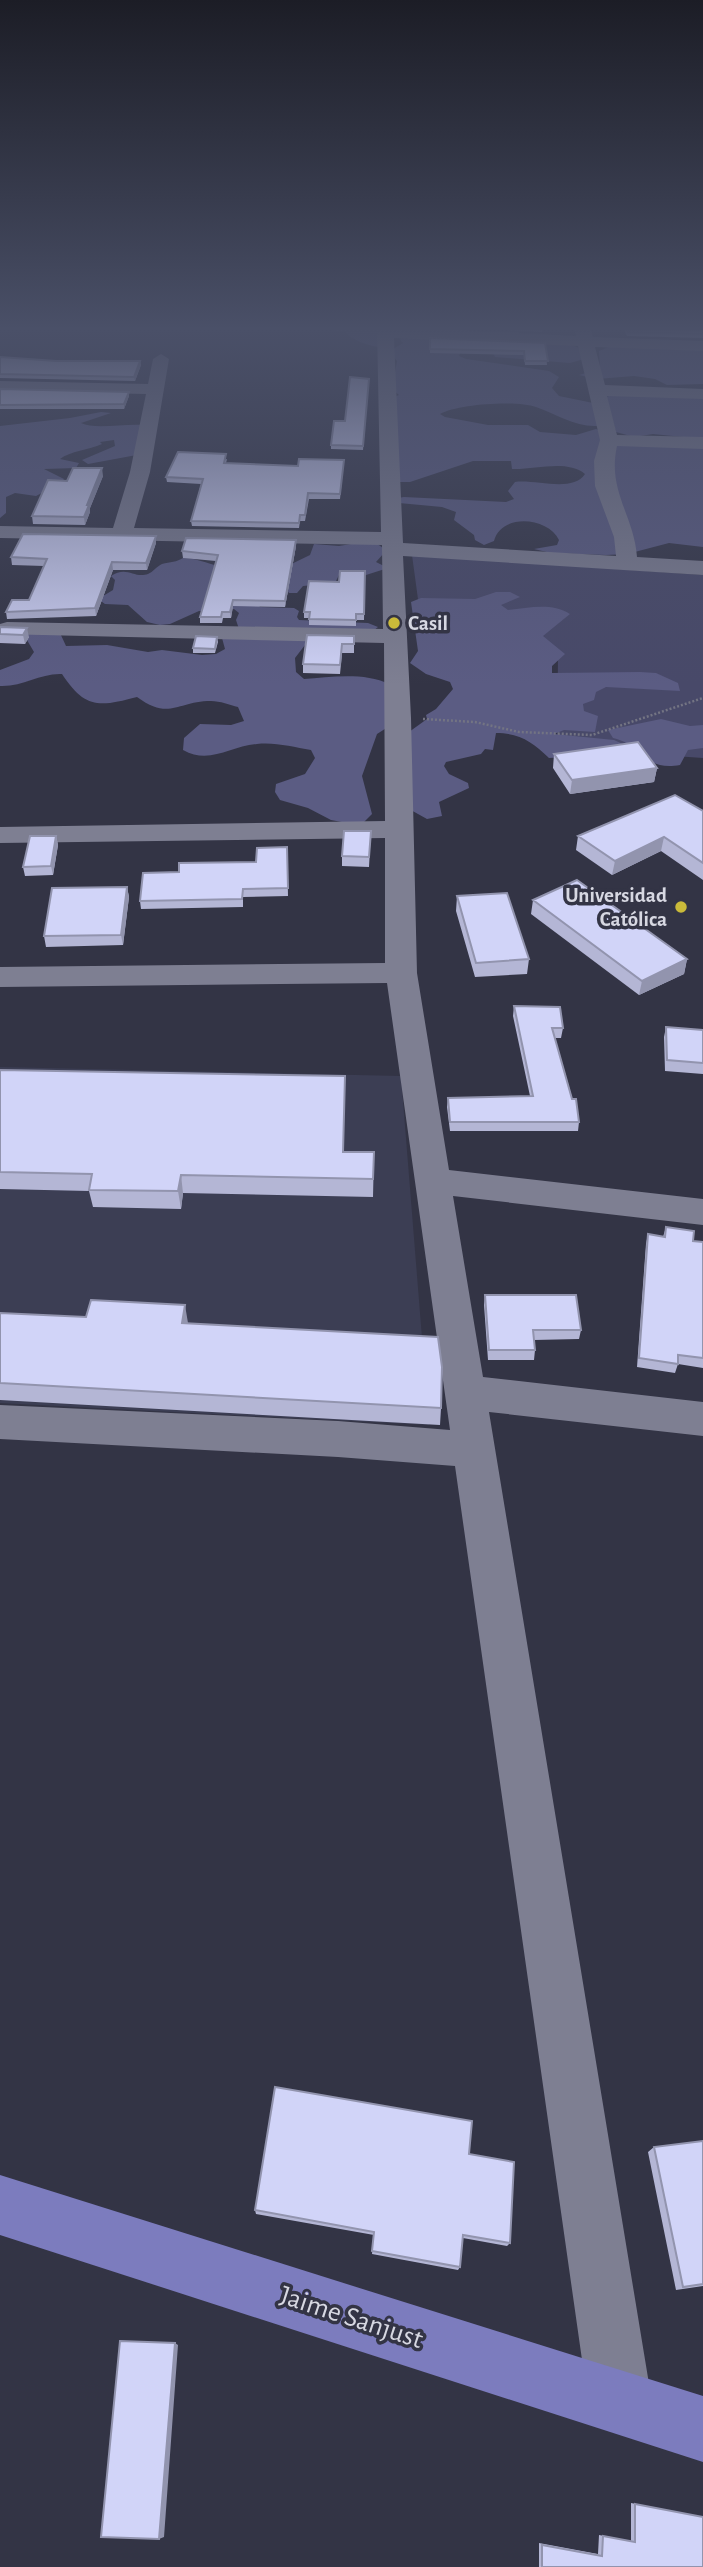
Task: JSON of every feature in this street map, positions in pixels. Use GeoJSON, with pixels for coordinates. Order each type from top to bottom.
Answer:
{"type":"FeatureCollection","features":[{"type":"Feature","properties":{"kind":"main road","name":"Jaime Sanjust"},"geometry":{"type":"LineString","coordinates":[[0,2206],[106,2237],[703,2429]]}},
{"type":"Feature","properties":{"kind":"street"},"geometry":{"type":"LineString","coordinates":[[122,534],[144,446]]}},
{"type":"Feature","properties":{"kind":"street"},"geometry":{"type":"LineString","coordinates":[[389,446],[398,718],[401,973],[620,2402]]}},
{"type":"Feature","properties":{"kind":"street"},"geometry":{"type":"LineString","coordinates":[[608,446],[604,461],[606,486],[625,537],[627,563]]}},
{"type":"Feature","properties":{"kind":"street"},"geometry":{"type":"LineString","coordinates":[[0,532],[393,544],[703,568]]}},
{"type":"Feature","properties":{"kind":"street"},"geometry":{"type":"LineString","coordinates":[[7,629],[395,636]]}},
{"type":"Feature","properties":{"kind":"street"},"geometry":{"type":"LineString","coordinates":[[0,835],[400,829]]}},
{"type":"Feature","properties":{"kind":"street"},"geometry":{"type":"LineString","coordinates":[[0,977],[401,973]]}},
{"type":"Feature","properties":{"kind":"street"},"geometry":{"type":"LineString","coordinates":[[433,1181],[703,1212]]}},
{"type":"Feature","properties":{"kind":"street"},"geometry":{"type":"LineString","coordinates":[[465,1392],[703,1419]]}},
{"type":"Feature","properties":{"kind":"street"},"geometry":{"type":"LineString","coordinates":[[0,1422],[338,1438],[474,1450]]}},
{"type":"Feature","properties":{"kind":"path"},"geometry":{"type":"LineString","coordinates":[[398,718],[475,722],[519,732],[592,735],[703,698]]}},
{"type":"Feature","properties":{"kind":"shaded area"},"geometry":{"type":"Polygon","coordinates":[[[0,446],[96,446],[60,459],[79,463],[76,468],[44,469],[64,479],[61,483],[36,496],[15,493],[6,497],[6,513],[0,518],[0,446]]]}},
{"type":"Feature","properties":{"kind":"shaded area"},"geometry":{"type":"Polygon","coordinates":[[[115,446],[143,446],[142,454],[88,464],[82,460],[115,446]]]}},
{"type":"Feature","properties":{"kind":"shaded area"},"geometry":{"type":"Polygon","coordinates":[[[395,446],[703,446],[703,547],[669,543],[627,554],[551,553],[534,549],[557,545],[559,540],[553,532],[525,521],[506,526],[498,532],[494,541],[484,545],[454,520],[456,512],[442,507],[399,503],[398,498],[506,502],[514,499],[508,491],[515,482],[572,483],[585,474],[569,467],[512,469],[511,461],[473,461],[410,482],[398,482],[395,446]]]}},
{"type":"Feature","properties":{"kind":"shaded area"},"geometry":{"type":"Polygon","coordinates":[[[376,543],[383,548],[384,553],[376,562],[388,568],[366,575],[339,575],[335,583],[303,586],[297,593],[289,593],[275,572],[310,555],[314,544],[339,546],[376,543]]]}},
{"type":"Feature","properties":{"kind":"shaded area"},"geometry":{"type":"Polygon","coordinates":[[[412,555],[703,575],[703,758],[557,748],[558,657],[420,614],[412,555]]]}},
{"type":"Feature","properties":{"kind":"shaded area"},"geometry":{"type":"Polygon","coordinates":[[[183,558],[228,568],[260,607],[294,608],[299,611],[299,620],[368,623],[378,627],[361,640],[305,645],[295,658],[296,672],[304,679],[358,677],[389,684],[402,718],[377,734],[362,776],[372,814],[364,822],[331,820],[308,808],[280,800],[275,792],[276,784],[305,774],[315,758],[311,750],[264,744],[247,745],[202,756],[183,750],[184,738],[200,724],[231,725],[244,721],[238,707],[211,701],[166,709],[148,704],[137,697],[112,703],[94,702],[78,694],[62,674],[0,686],[0,670],[29,659],[34,652],[24,635],[34,630],[60,633],[66,646],[107,645],[148,652],[162,650],[202,655],[216,654],[225,649],[222,638],[239,629],[236,620],[239,613],[234,609],[199,611],[170,624],[160,625],[147,622],[128,605],[105,604],[98,599],[113,590],[115,580],[111,576],[117,573],[148,574],[162,564],[183,558]]]}},
{"type":"Feature","properties":{"kind":"shaded area"},"geometry":{"type":"Polygon","coordinates":[[[496,592],[510,592],[520,597],[501,605],[508,610],[548,607],[570,614],[543,636],[565,654],[552,666],[552,673],[656,673],[678,683],[680,691],[606,687],[596,692],[594,700],[583,704],[584,711],[598,716],[595,732],[564,730],[554,734],[614,740],[627,746],[581,756],[549,758],[525,739],[496,733],[493,750],[485,749],[481,754],[446,762],[444,766],[449,774],[468,783],[469,788],[439,802],[442,816],[427,819],[409,809],[409,732],[427,719],[426,715],[436,709],[453,689],[450,682],[426,674],[410,663],[418,651],[411,602],[421,598],[475,599],[496,592]]]}},
{"type":"Feature","properties":{"kind":"shaded area"},"geometry":{"type":"Polygon","coordinates":[[[661,719],[690,726],[703,725],[703,748],[688,750],[680,765],[658,765],[623,741],[613,738],[608,730],[661,719]]]}},
{"type":"Feature","properties":{"kind":"shaded area"},"geometry":{"type":"Polygon","coordinates":[[[0,1067],[401,1076],[429,1425],[0,1403],[0,1067]]]}},
{"type":"Feature","properties":{"kind":"building"},"geometry":{"type":"Polygon","coordinates":[[[178,452],[226,454],[224,463],[298,466],[299,459],[344,460],[340,494],[308,493],[305,515],[300,515],[299,523],[191,521],[203,479],[166,477],[178,452]]]}},
{"type":"Feature","properties":{"kind":"building"},"geometry":{"type":"Polygon","coordinates":[[[73,468],[102,468],[84,517],[32,516],[48,480],[67,481],[73,468]]]}},
{"type":"Feature","properties":{"kind":"building"},"geometry":{"type":"Polygon","coordinates":[[[23,534],[156,536],[146,563],[112,562],[95,608],[6,612],[12,600],[29,600],[47,559],[11,557],[23,534]]]}},
{"type":"Feature","properties":{"kind":"building"},"geometry":{"type":"Polygon","coordinates":[[[186,538],[296,540],[285,601],[233,600],[230,612],[222,612],[221,617],[200,617],[218,555],[182,551],[186,538]]]}},
{"type":"Feature","properties":{"kind":"building"},"geometry":{"type":"Polygon","coordinates":[[[340,571],[365,571],[364,614],[356,614],[356,620],[309,619],[310,612],[304,612],[309,581],[339,582],[340,571]]]}},
{"type":"Feature","properties":{"kind":"building"},"geometry":{"type":"Polygon","coordinates":[[[0,627],[27,628],[23,635],[0,634],[0,627]]]}},
{"type":"Feature","properties":{"kind":"building"},"geometry":{"type":"Polygon","coordinates":[[[307,635],[354,636],[354,644],[342,644],[340,665],[303,664],[307,635]]]}},
{"type":"Feature","properties":{"kind":"building"},"geometry":{"type":"Polygon","coordinates":[[[196,636],[217,637],[215,649],[193,648],[196,636]]]}},
{"type":"Feature","properties":{"kind":"building"},"geometry":{"type":"Polygon","coordinates":[[[638,742],[657,768],[572,780],[554,754],[638,742]]]}},
{"type":"Feature","properties":{"kind":"building"},"geometry":{"type":"Polygon","coordinates":[[[675,795],[703,811],[703,863],[664,837],[615,861],[578,836],[675,795]]]}},
{"type":"Feature","properties":{"kind":"building"},"geometry":{"type":"Polygon","coordinates":[[[344,831],[371,831],[369,857],[342,856],[344,831]]]}},
{"type":"Feature","properties":{"kind":"building"},"geometry":{"type":"Polygon","coordinates":[[[30,836],[56,836],[51,866],[23,867],[30,836]]]}},
{"type":"Feature","properties":{"kind":"building"},"geometry":{"type":"Polygon","coordinates":[[[287,847],[288,888],[243,889],[242,899],[140,901],[143,873],[179,872],[179,863],[256,862],[257,848],[287,847]]]}},
{"type":"Feature","properties":{"kind":"building"},"geometry":{"type":"Polygon","coordinates":[[[577,880],[687,959],[642,981],[533,900],[577,880]]]}},
{"type":"Feature","properties":{"kind":"building"},"geometry":{"type":"Polygon","coordinates":[[[127,887],[121,935],[44,936],[52,888],[127,887]]]}},
{"type":"Feature","properties":{"kind":"building"},"geometry":{"type":"Polygon","coordinates":[[[507,893],[529,959],[476,963],[457,896],[507,893]]]}},
{"type":"Feature","properties":{"kind":"building"},"geometry":{"type":"Polygon","coordinates":[[[514,1006],[560,1007],[563,1028],[552,1028],[572,1099],[576,1099],[579,1122],[450,1122],[448,1098],[533,1096],[514,1006]]]}},
{"type":"Feature","properties":{"kind":"building"},"geometry":{"type":"Polygon","coordinates":[[[666,1027],[703,1030],[703,1063],[667,1060],[666,1027]]]}},
{"type":"Feature","properties":{"kind":"building"},"geometry":{"type":"Polygon","coordinates":[[[0,1070],[345,1076],[343,1152],[374,1152],[373,1179],[181,1175],[178,1191],[89,1190],[92,1174],[0,1172],[0,1070]]]}},
{"type":"Feature","properties":{"kind":"building"},"geometry":{"type":"Polygon","coordinates":[[[666,1227],[694,1231],[693,1241],[703,1242],[703,1358],[678,1355],[678,1364],[639,1358],[648,1234],[665,1237],[666,1227]]]}},
{"type":"Feature","properties":{"kind":"building"},"geometry":{"type":"Polygon","coordinates":[[[485,1295],[576,1295],[581,1330],[533,1330],[535,1350],[489,1350],[485,1295]]]}},
{"type":"Feature","properties":{"kind":"building"},"geometry":{"type":"Polygon","coordinates":[[[91,1300],[185,1305],[182,1323],[438,1337],[442,1367],[441,1408],[0,1383],[0,1313],[86,1317],[91,1300]]]}},
{"type":"Feature","properties":{"kind":"building"},"geometry":{"type":"Polygon","coordinates":[[[275,2087],[472,2121],[469,2154],[514,2162],[510,2243],[463,2235],[460,2267],[372,2251],[374,2232],[255,2210],[275,2087]]]}},
{"type":"Feature","properties":{"kind":"building"},"geometry":{"type":"Polygon","coordinates":[[[703,2141],[703,2284],[683,2287],[654,2147],[703,2141]]]}},
{"type":"Feature","properties":{"kind":"building"},"geometry":{"type":"Polygon","coordinates":[[[120,2341],[175,2343],[159,2539],[101,2537],[120,2341]]]}},
{"type":"Feature","properties":{"kind":"building"},"geometry":{"type":"Polygon","coordinates":[[[635,2504],[703,2517],[703,2567],[542,2567],[542,2545],[602,2556],[603,2536],[635,2542],[635,2504]]]}},
{"type":"Feature","properties":{"kind":"place","name":"Casil"},"geometry":{"type":"Point","coordinates":[394,623]}},
{"type":"Feature","properties":{"kind":"place","name":"Universidad Católica"},"geometry":{"type":"Point","coordinates":[681,907]}}]}
